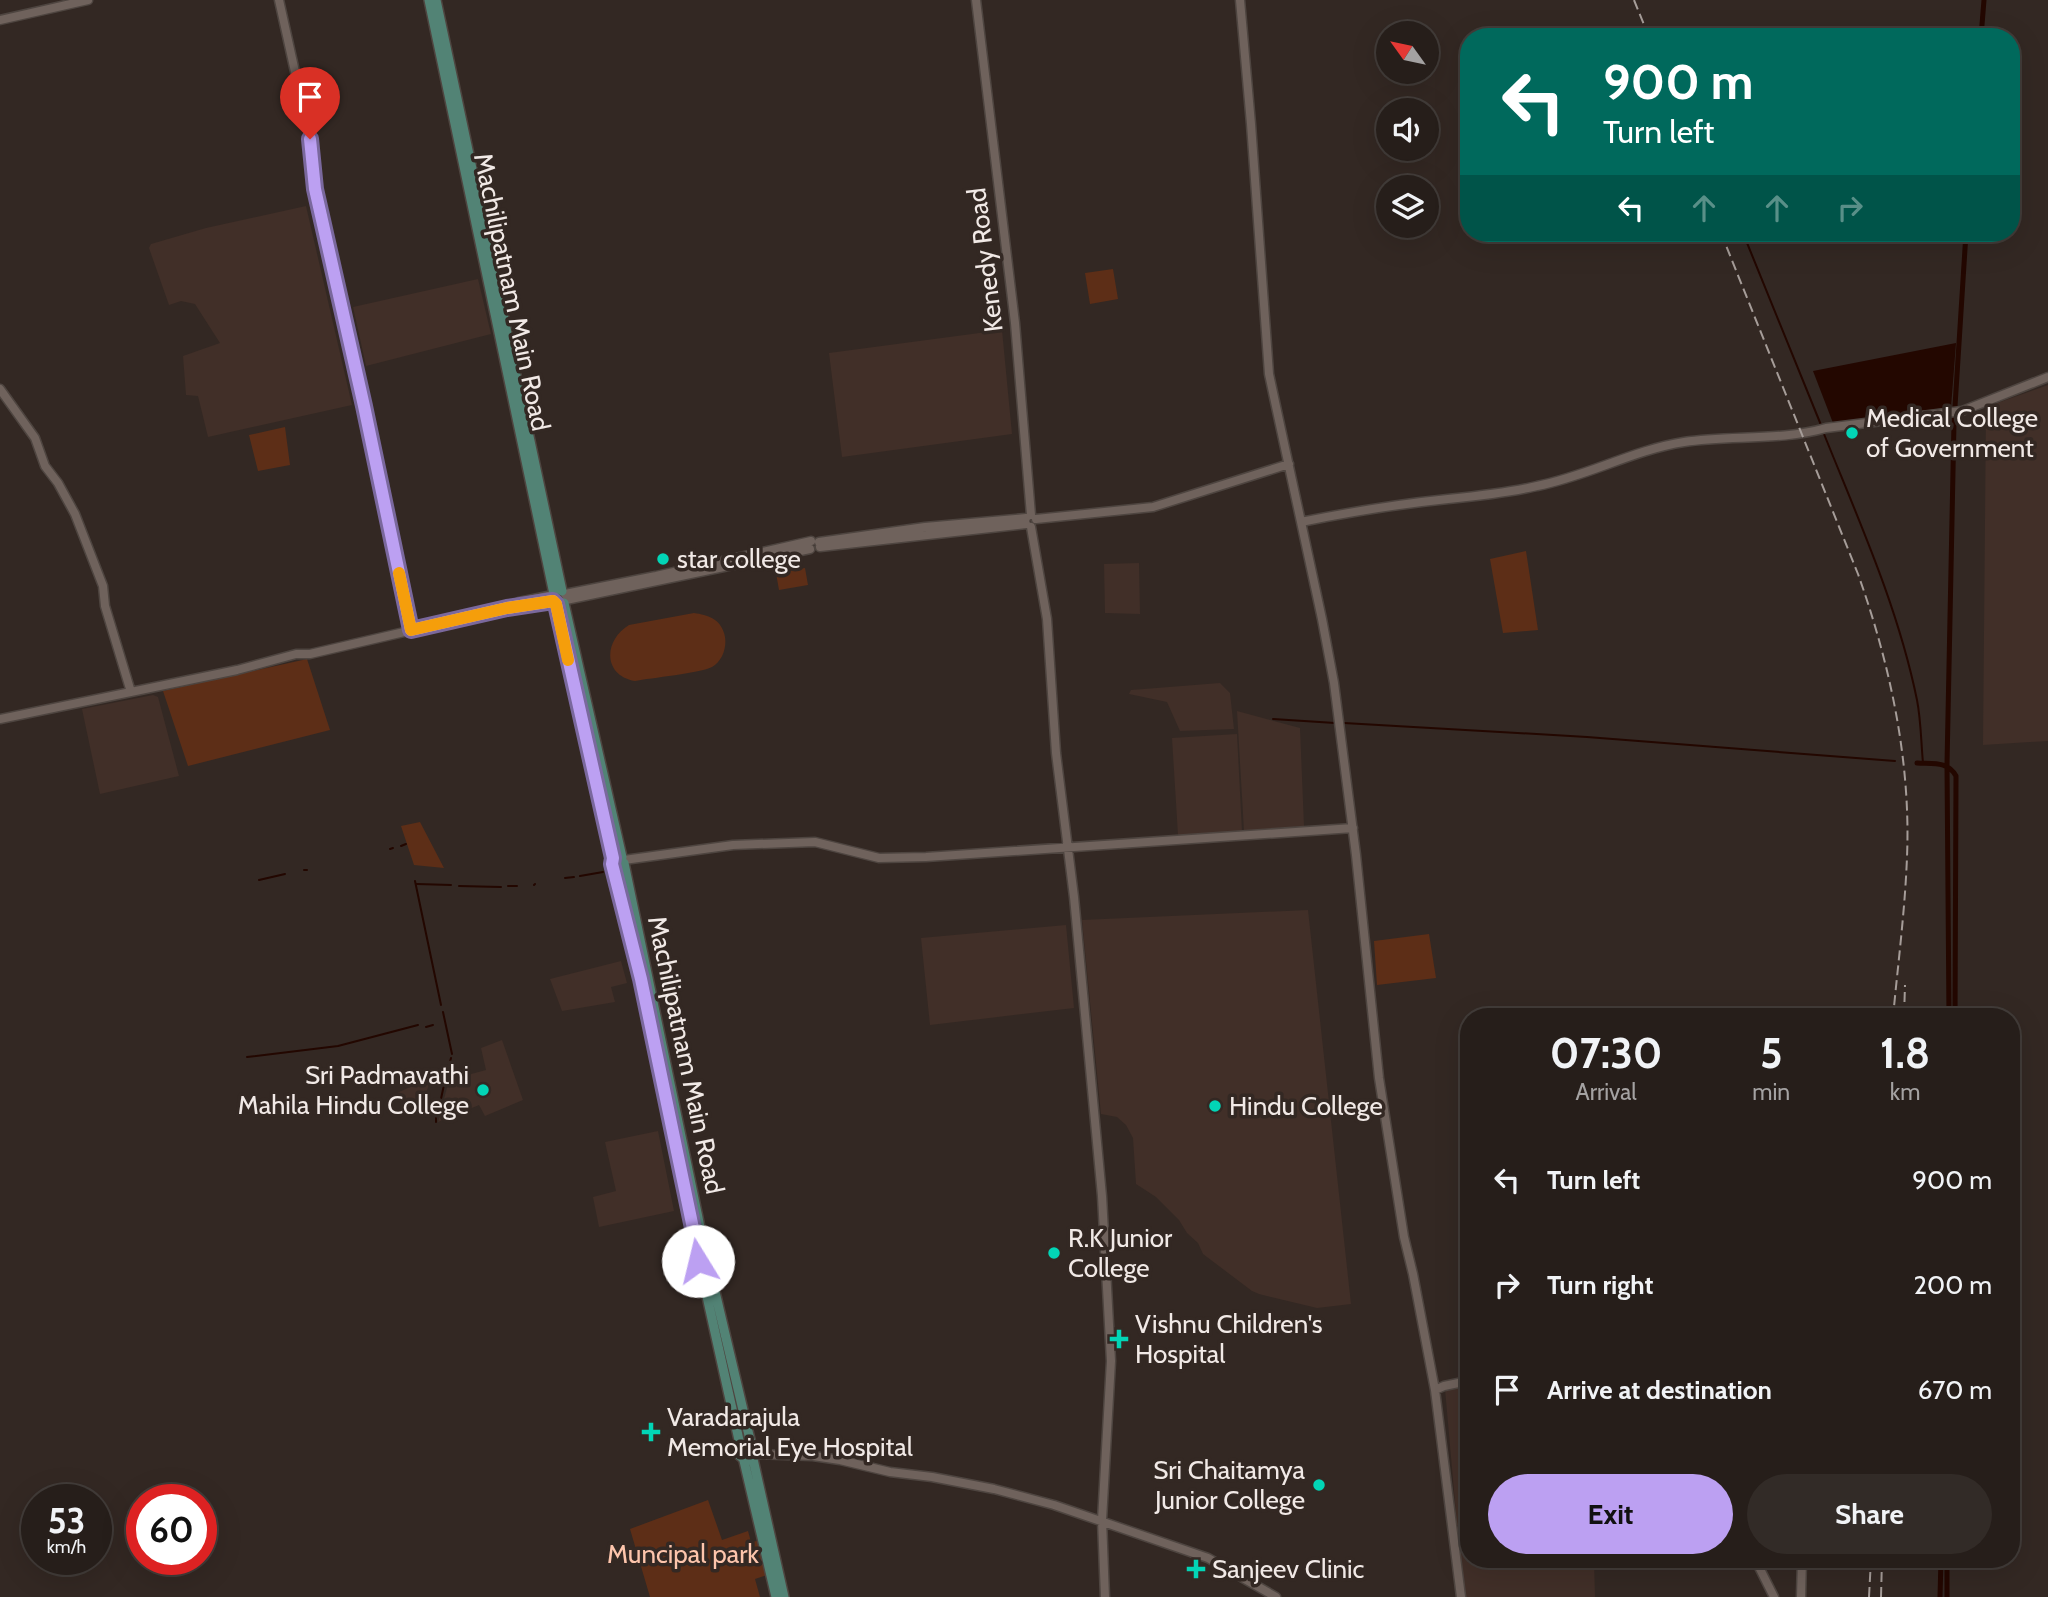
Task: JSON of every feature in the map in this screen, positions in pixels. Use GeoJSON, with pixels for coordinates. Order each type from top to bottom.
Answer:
{"type":"FeatureCollection","features":[{"type":"Feature","properties":{"kind":"main road","name":"Machilipatnam Main Road"},"geometry":{"type":"LineString","coordinates":[[429,0],[448,70]]}},
{"type":"Feature","properties":{"kind":"main road","name":"Machilipatnam Main Road"},"geometry":{"type":"LineString","coordinates":[[436,0],[448,70],[559,598],[620,861],[641,979],[703,1260],[741,1449],[740,1455],[751,1455]]}},
{"type":"Feature","properties":{"kind":"main road","name":"Machilipatnam Main Road"},"geometry":{"type":"LineString","coordinates":[[703,1260],[784,1597]]}},
{"type":"Feature","properties":{"kind":"main road","name":"Machilipatnam Main Road"},"geometry":{"type":"LineString","coordinates":[[751,1455],[776,1597]]}},
{"type":"Feature","properties":{"kind":"street"},"geometry":{"type":"LineString","coordinates":[[0,20],[88,0]]}},
{"type":"Feature","properties":{"kind":"street"},"geometry":{"type":"LineString","coordinates":[[279,0],[310,139],[315,189],[411,630]]}},
{"type":"Feature","properties":{"kind":"street","name":"Kenedy Road"},"geometry":{"type":"LineString","coordinates":[[976,0],[1015,323],[1030,521],[1047,619],[1056,752],[1074,897],[1102,1196],[1102,1238],[1111,1361],[1101,1520],[1105,1597]]}},
{"type":"Feature","properties":{"kind":"street"},"geometry":{"type":"LineString","coordinates":[[1240,0],[1269,374],[1324,626],[1353,828],[1373,1034],[1404,1237],[1435,1390],[1461,1597]]}},
{"type":"Feature","properties":{"kind":"street"},"geometry":{"type":"LineString","coordinates":[[1301,522],[1540,486],[1622,458],[1682,443],[1728,437],[1807,434],[1826,428],[1957,412],[2048,377]]}},
{"type":"Feature","properties":{"kind":"street"},"geometry":{"type":"LineString","coordinates":[[0,389],[35,438],[45,466],[75,514],[103,586],[105,607],[131,692]]}},
{"type":"Feature","properties":{"kind":"street"},"geometry":{"type":"LineString","coordinates":[[0,719],[507,608],[815,545],[925,527],[1030,521],[1153,507],[1289,464]]}},
{"type":"Feature","properties":{"kind":"street"},"geometry":{"type":"LineString","coordinates":[[620,861],[733,845],[780,842],[821,842],[879,858],[926,857],[1353,828]]}},
{"type":"Feature","properties":{"kind":"street"},"geometry":{"type":"LineString","coordinates":[[1435,1390],[1460,1383]]}},
{"type":"Feature","properties":{"kind":"street"},"geometry":{"type":"LineString","coordinates":[[751,1455],[813,1456],[890,1472],[950,1480],[1054,1504],[1208,1558],[1276,1597]]}},
{"type":"Feature","properties":{"kind":"street"},"geometry":{"type":"LineString","coordinates":[[1760,1568],[1774,1597]]}},
{"type":"Feature","properties":{"kind":"street"},"geometry":{"type":"LineString","coordinates":[[1801,1597],[1802,1568]]}},
{"type":"Feature","properties":{"kind":"shaded area"},"geometry":{"type":"Polygon","coordinates":[[[306,206],[352,405],[208,437],[198,396],[186,395],[183,356],[220,343],[195,304],[181,301],[169,305],[149,248],[151,244],[206,228],[306,206]]]}},
{"type":"Feature","properties":{"kind":"shaded area"},"geometry":{"type":"Polygon","coordinates":[[[478,279],[491,334],[366,366],[353,307],[478,279]]]}},
{"type":"Feature","properties":{"kind":"shaded area"},"geometry":{"type":"Polygon","coordinates":[[[1002,330],[1012,434],[842,457],[829,353],[1002,330]]]}},
{"type":"Feature","properties":{"kind":"shaded area"},"geometry":{"type":"Polygon","coordinates":[[[1956,343],[1951,407],[1833,423],[1813,371],[1956,343]]]}},
{"type":"Feature","properties":{"kind":"shaded area"},"geometry":{"type":"Polygon","coordinates":[[[2048,385],[2048,741],[1983,745],[1986,407],[2048,385]]]}},
{"type":"Feature","properties":{"kind":"shaded area"},"geometry":{"type":"Polygon","coordinates":[[[1139,563],[1140,614],[1105,613],[1104,564],[1139,563]]]}},
{"type":"Feature","properties":{"kind":"shaded area"},"geometry":{"type":"Polygon","coordinates":[[[1220,683],[1230,693],[1234,729],[1180,731],[1167,702],[1129,694],[1131,690],[1220,683]]]}},
{"type":"Feature","properties":{"kind":"shaded area"},"geometry":{"type":"Polygon","coordinates":[[[153,695],[158,697],[179,776],[100,794],[82,709],[153,695]]]}},
{"type":"Feature","properties":{"kind":"shaded area"},"geometry":{"type":"Polygon","coordinates":[[[1237,711],[1300,728],[1304,826],[1244,831],[1237,711]]]}},
{"type":"Feature","properties":{"kind":"shaded area"},"geometry":{"type":"Polygon","coordinates":[[[1237,734],[1242,831],[1178,835],[1172,738],[1237,734]]]}},
{"type":"Feature","properties":{"kind":"shaded area","name":"Hindu College"},"geometry":{"type":"Polygon","coordinates":[[[1308,910],[1351,1304],[1317,1308],[1252,1291],[1203,1254],[1198,1243],[1187,1233],[1179,1220],[1156,1197],[1136,1184],[1133,1138],[1126,1125],[1117,1117],[1101,1114],[1082,920],[1308,910]]]}},
{"type":"Feature","properties":{"kind":"shaded area"},"geometry":{"type":"Polygon","coordinates":[[[1066,925],[1074,1008],[930,1025],[921,938],[1066,925]]]}},
{"type":"Feature","properties":{"kind":"shaded area"},"geometry":{"type":"Polygon","coordinates":[[[621,961],[627,983],[611,987],[615,1002],[562,1011],[550,979],[621,961]]]}},
{"type":"Feature","properties":{"kind":"shaded area","name":"Sri Padmavathi Mahila Hindu College"},"geometry":{"type":"Polygon","coordinates":[[[502,1040],[523,1100],[485,1116],[479,1105],[438,1122],[449,1080],[486,1070],[481,1048],[502,1040]]]}},
{"type":"Feature","properties":{"kind":"shaded area"},"geometry":{"type":"Polygon","coordinates":[[[432,1077],[421,1106],[410,1103],[404,1110],[397,1093],[432,1077]]]}},
{"type":"Feature","properties":{"kind":"shaded area"},"geometry":{"type":"Polygon","coordinates":[[[658,1131],[674,1211],[599,1227],[593,1197],[616,1191],[605,1142],[658,1131]]]}},
{"type":"Feature","properties":{"kind":"shaded area"},"geometry":{"type":"Polygon","coordinates":[[[1460,1386],[1460,1525],[1457,1525],[1445,1389],[1460,1386]]]}},
{"type":"Feature","properties":{"kind":"shaded area"},"geometry":{"type":"Polygon","coordinates":[[[1457,1527],[1460,1527],[1460,1553],[1457,1527]]]}},
{"type":"Feature","properties":{"kind":"shaded area"},"geometry":{"type":"Polygon","coordinates":[[[1462,1568],[1594,1568],[1595,1597],[1465,1597],[1462,1568]]]}},
{"type":"Feature","properties":{"kind":"green space"},"geometry":{"type":"Polygon","coordinates":[[[1113,269],[1118,299],[1090,304],[1085,273],[1113,269]]]}},
{"type":"Feature","properties":{"kind":"green space"},"geometry":{"type":"Polygon","coordinates":[[[285,427],[290,465],[258,471],[249,435],[285,427]]]}},
{"type":"Feature","properties":{"kind":"green space"},"geometry":{"type":"Polygon","coordinates":[[[1526,551],[1538,630],[1503,633],[1490,559],[1526,551]]]}},
{"type":"Feature","properties":{"kind":"green space"},"geometry":{"type":"Polygon","coordinates":[[[805,568],[808,585],[779,590],[776,573],[805,568]]]}},
{"type":"Feature","properties":{"kind":"green space"},"geometry":{"type":"Polygon","coordinates":[[[694,613],[713,618],[722,628],[725,647],[722,657],[712,667],[635,681],[624,677],[612,665],[611,648],[621,631],[629,625],[694,613]]]}},
{"type":"Feature","properties":{"kind":"green space"},"geometry":{"type":"Polygon","coordinates":[[[307,659],[330,730],[188,766],[163,691],[307,659]]]}},
{"type":"Feature","properties":{"kind":"green space"},"geometry":{"type":"Polygon","coordinates":[[[420,822],[444,868],[414,865],[401,826],[420,822]]]}},
{"type":"Feature","properties":{"kind":"green space"},"geometry":{"type":"Polygon","coordinates":[[[1429,934],[1436,978],[1377,985],[1374,941],[1429,934]]]}},
{"type":"Feature","properties":{"kind":"green space","name":"Muncipal park"},"geometry":{"type":"Polygon","coordinates":[[[708,1500],[722,1540],[748,1531],[751,1542],[757,1541],[767,1575],[755,1579],[760,1597],[650,1597],[630,1529],[708,1500]]]}},
{"type":"Feature","properties":{"kind":"waterway"},"geometry":{"type":"LineString","coordinates":[[1982,28],[1984,0]]}},
{"type":"Feature","properties":{"kind":"waterway"},"geometry":{"type":"LineString","coordinates":[[1747,242],[1821,425]]}},
{"type":"Feature","properties":{"kind":"waterway"},"geometry":{"type":"LineString","coordinates":[[1949,1008],[1947,765],[1954,422],[1965,242]]}},
{"type":"Feature","properties":{"kind":"waterway"},"geometry":{"type":"LineString","coordinates":[[1824,434],[1899,631],[1917,700],[1923,763]]}},
{"type":"Feature","properties":{"kind":"waterway"},"geometry":{"type":"LineString","coordinates":[[1273,719],[1335,723]]}},
{"type":"Feature","properties":{"kind":"waterway"},"geometry":{"type":"LineString","coordinates":[[1344,723],[1587,737],[1895,761]]}},
{"type":"Feature","properties":{"kind":"waterway"},"geometry":{"type":"LineString","coordinates":[[1917,763],[1944,766],[1956,776],[1955,1008]]}},
{"type":"Feature","properties":{"kind":"waterway"},"geometry":{"type":"LineString","coordinates":[[401,846],[406,844]]}},
{"type":"Feature","properties":{"kind":"waterway"},"geometry":{"type":"LineString","coordinates":[[580,876],[603,872]]}},
{"type":"Feature","properties":{"kind":"waterway"},"geometry":{"type":"LineString","coordinates":[[259,880],[285,874]]}},
{"type":"Feature","properties":{"kind":"waterway"},"geometry":{"type":"LineString","coordinates":[[565,878],[574,877]]}},
{"type":"Feature","properties":{"kind":"waterway"},"geometry":{"type":"LineString","coordinates":[[415,881],[441,1005]]}},
{"type":"Feature","properties":{"kind":"waterway"},"geometry":{"type":"LineString","coordinates":[[417,884],[451,885]]}},
{"type":"Feature","properties":{"kind":"waterway"},"geometry":{"type":"LineString","coordinates":[[459,886],[501,887]]}},
{"type":"Feature","properties":{"kind":"waterway"},"geometry":{"type":"LineString","coordinates":[[508,886],[517,886]]}},
{"type":"Feature","properties":{"kind":"waterway"},"geometry":{"type":"LineString","coordinates":[[443,1012],[452,1054]]}},
{"type":"Feature","properties":{"kind":"waterway"},"geometry":{"type":"LineString","coordinates":[[247,1057],[338,1046],[418,1025]]}},
{"type":"Feature","properties":{"kind":"waterway"},"geometry":{"type":"LineString","coordinates":[[426,1027],[433,1025]]}},
{"type":"Feature","properties":{"kind":"waterway"},"geometry":{"type":"LineString","coordinates":[[450,1062],[451,1058]]}},
{"type":"Feature","properties":{"kind":"waterway"},"geometry":{"type":"LineString","coordinates":[[448,1068],[449,1064]]}},
{"type":"Feature","properties":{"kind":"waterway"},"geometry":{"type":"LineString","coordinates":[[421,1080],[435,1074]]}},
{"type":"Feature","properties":{"kind":"waterway"},"geometry":{"type":"LineString","coordinates":[[441,1074],[447,1075]]}},
{"type":"Feature","properties":{"kind":"waterway"},"geometry":{"type":"LineString","coordinates":[[438,1113],[445,1080]]}},
{"type":"Feature","properties":{"kind":"waterway"},"geometry":{"type":"LineString","coordinates":[[1940,1597],[1941,1568]]}},
{"type":"Feature","properties":{"kind":"waterway"},"geometry":{"type":"LineString","coordinates":[[1947,1568],[1947,1597]]}},
{"type":"Feature","properties":{"kind":"railway"},"geometry":{"type":"LineString","coordinates":[[1634,0],[1645,28]]}},
{"type":"Feature","properties":{"kind":"railway"},"geometry":{"type":"LineString","coordinates":[[1725,242],[1858,574],[1889,678],[1902,749],[1907,821],[1905,897],[1894,1008]]}},
{"type":"Feature","properties":{"kind":"railway"},"geometry":{"type":"LineString","coordinates":[[1904,1008],[1905,985]]}},
{"type":"Feature","properties":{"kind":"railway"},"geometry":{"type":"LineString","coordinates":[[1869,1597],[1871,1568]]}},
{"type":"Feature","properties":{"kind":"railway"},"geometry":{"type":"LineString","coordinates":[[1881,1597],[1882,1568]]}},
{"type":"Feature","properties":{"kind":"slow traffic"},"geometry":{"type":"LineString","coordinates":[[399,573],[411,630],[507,608],[553,601],[556,604],[568,660]]}},
{"type":"Feature","properties":{"kind":"place","name":"Medical College of Government"},"geometry":{"type":"Point","coordinates":[1852,433]}},
{"type":"Feature","properties":{"kind":"place","name":"star college"},"geometry":{"type":"Point","coordinates":[663,559]}},
{"type":"Feature","properties":{"kind":"place","name":"Sri Padmavathi Mahila Hindu College"},"geometry":{"type":"Point","coordinates":[483,1090]}},
{"type":"Feature","properties":{"kind":"place","name":"Hindu College"},"geometry":{"type":"Point","coordinates":[1215,1106]}},
{"type":"Feature","properties":{"kind":"place","name":"R.K Junior College"},"geometry":{"type":"Point","coordinates":[1054,1253]}},
{"type":"Feature","properties":{"kind":"place","name":"Vishnu Children's Hospital"},"geometry":{"type":"Point","coordinates":[1119,1339]}},
{"type":"Feature","properties":{"kind":"place","name":"Varadarajula Memorial Eye Hospital"},"geometry":{"type":"Point","coordinates":[651,1432]}},
{"type":"Feature","properties":{"kind":"place","name":"Sri Chaitamya Junior College"},"geometry":{"type":"Point","coordinates":[1319,1485]}},
{"type":"Feature","properties":{"kind":"place","name":"Sanjeev Clinic"},"geometry":{"type":"Point","coordinates":[1196,1569]}},
{"type":"Feature","properties":{"kind":"route"},"geometry":{"type":"LineString","coordinates":[[310,139],[315,189],[342,303],[411,630],[507,608],[553,601],[556,604],[613,858],[612,864],[641,979],[698,1261]]}}]}
